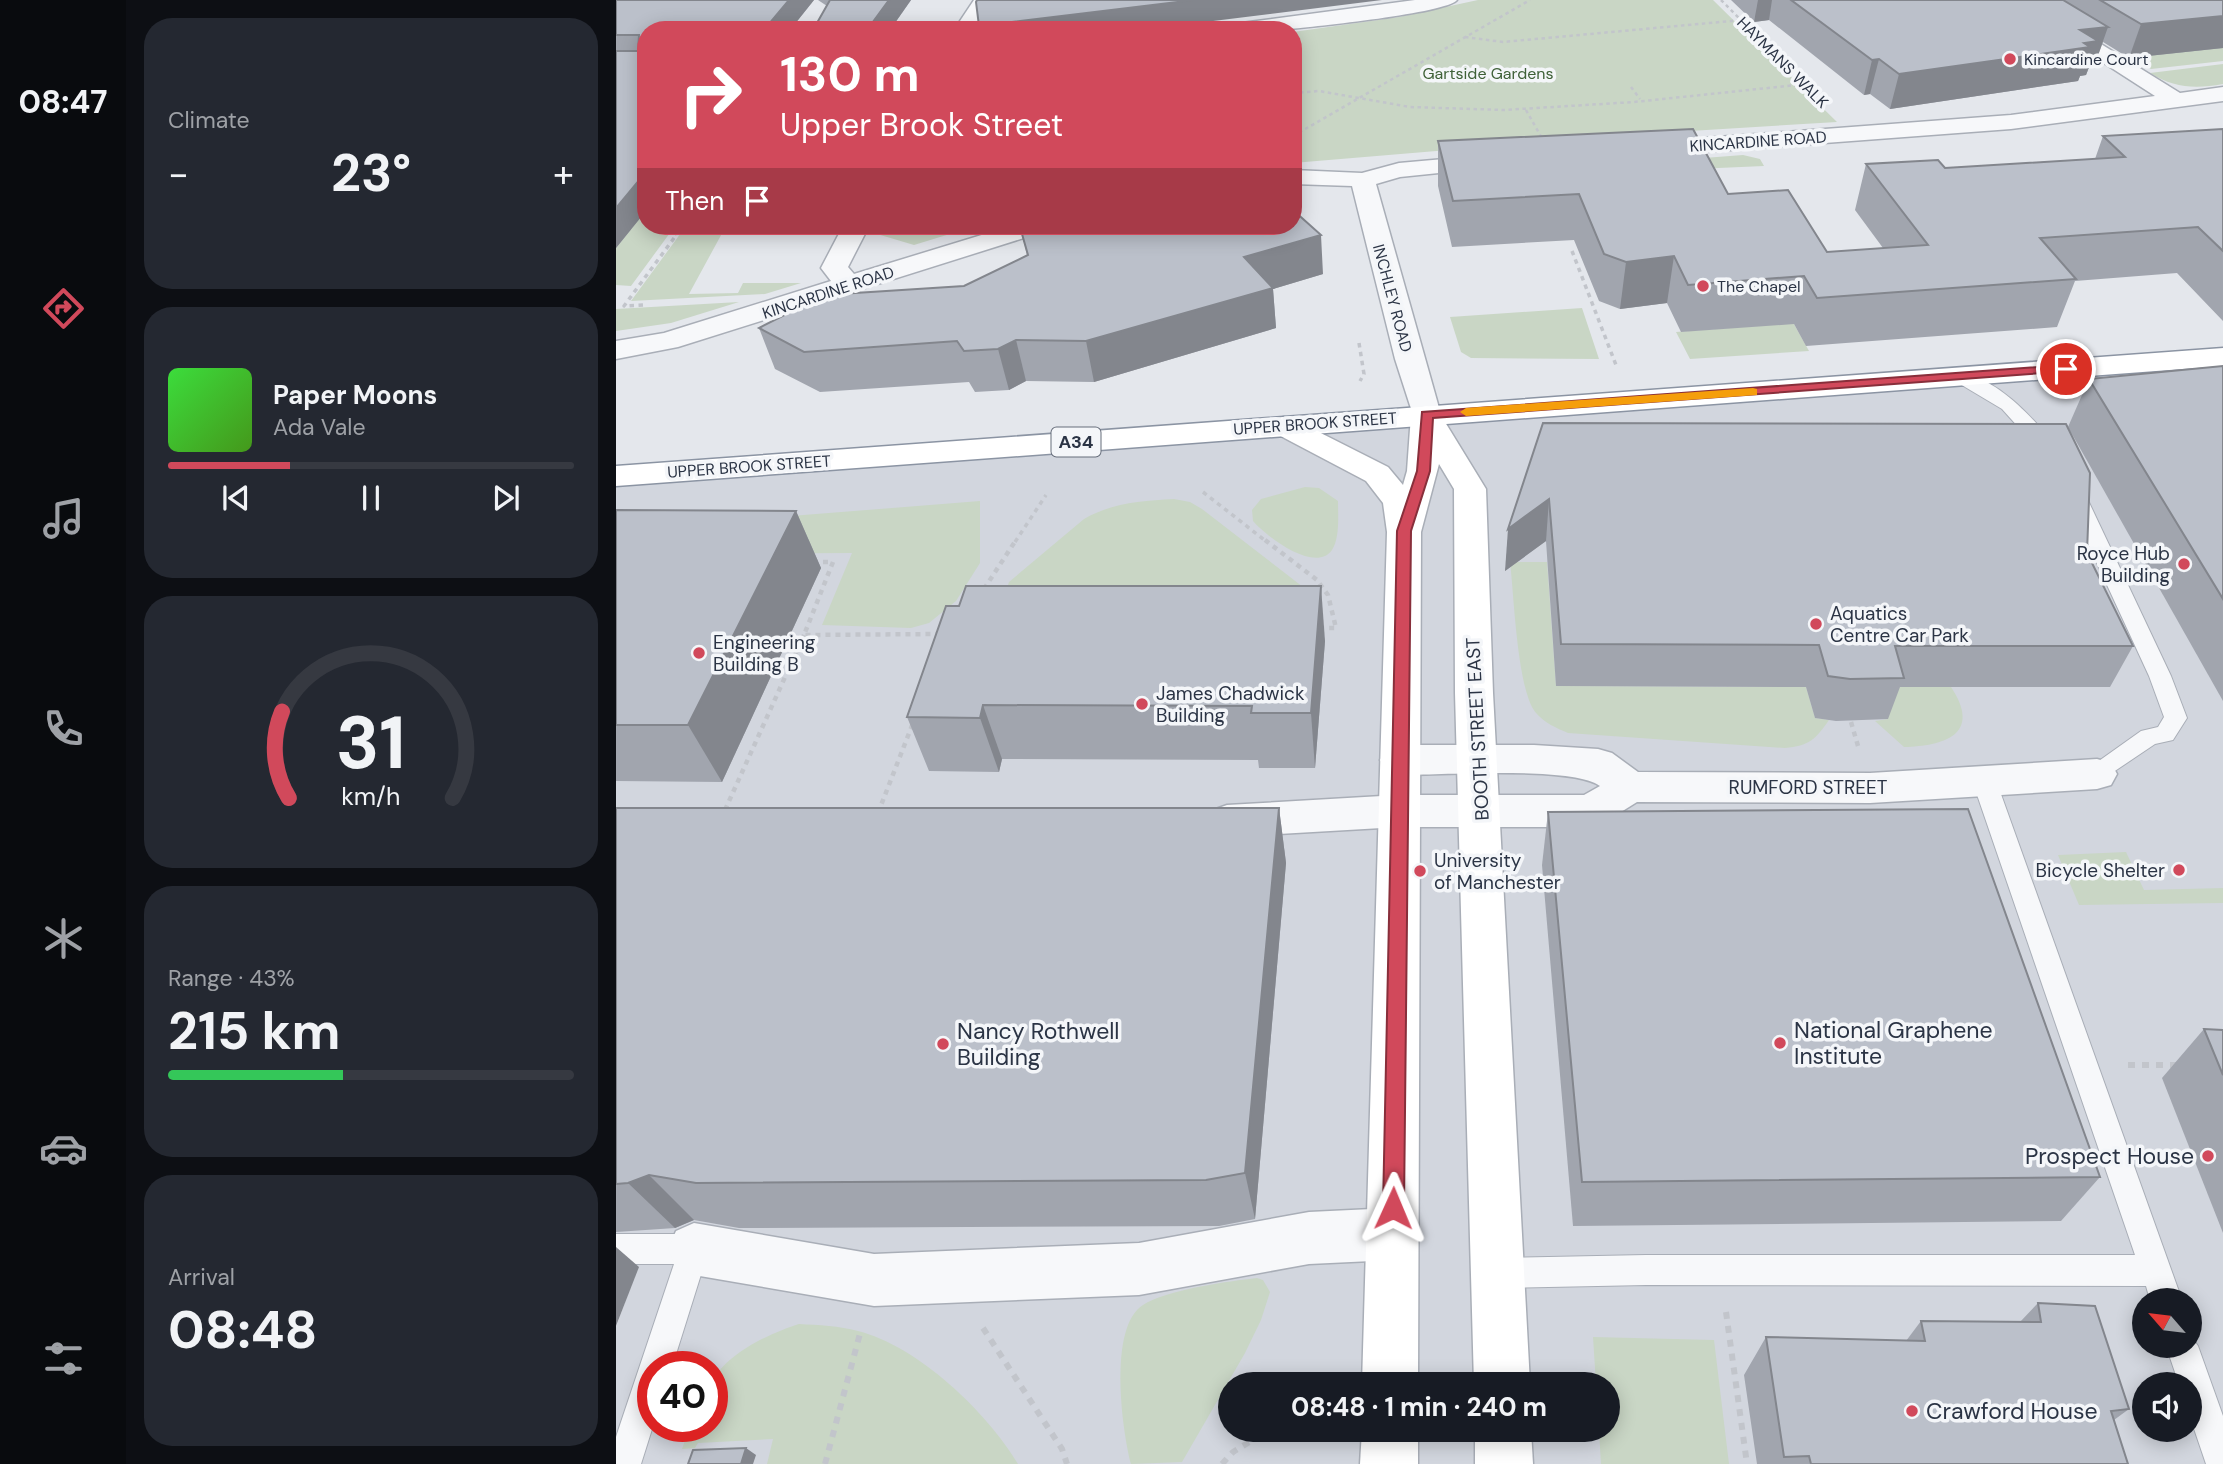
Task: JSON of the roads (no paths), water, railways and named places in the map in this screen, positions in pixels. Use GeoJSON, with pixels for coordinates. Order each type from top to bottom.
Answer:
{"type":"FeatureCollection","features":[{"type":"Feature","properties":{"kind":"main road","name":"UPPER BROOK STREET"},"geometry":{"type":"LineString","coordinates":[[616,476],[2223,357]]}},
{"type":"Feature","properties":{"kind":"main road"},"geometry":{"type":"LineString","coordinates":[[1404,531],[1423,471],[1426,415]]}},
{"type":"Feature","properties":{"kind":"main road","name":"BOOTH STREET EAST"},"geometry":{"type":"LineString","coordinates":[[1426,415],[1471,489],[1477,759],[1500,1273],[1502,1372]]}},
{"type":"Feature","properties":{"kind":"main road"},"geometry":{"type":"LineString","coordinates":[[1284,426],[1377,474],[1399,502],[1404,531],[1390,1372]]}},
{"type":"Feature","properties":{"kind":"main road"},"geometry":{"type":"LineString","coordinates":[[1389,1464],[1390,1442]]}},
{"type":"Feature","properties":{"kind":"main road"},"geometry":{"type":"LineString","coordinates":[[1503,1442],[1504,1464]]}},
{"type":"Feature","properties":{"kind":"street"},"geometry":{"type":"LineString","coordinates":[[970,21],[984,0]]}},
{"type":"Feature","properties":{"kind":"street"},"geometry":{"type":"LineString","coordinates":[[1302,22],[1383,12],[1447,0]]}},
{"type":"Feature","properties":{"kind":"street"},"geometry":{"type":"LineString","coordinates":[[2016,0],[2178,102]]}},
{"type":"Feature","properties":{"kind":"street"},"geometry":{"type":"LineString","coordinates":[[2051,21],[2078,18]]}},
{"type":"Feature","properties":{"kind":"street","name":"KINCARDINE ROAD"},"geometry":{"type":"LineString","coordinates":[[1634,150],[2011,122],[2223,94]]}},
{"type":"Feature","properties":{"kind":"street"},"geometry":{"type":"LineString","coordinates":[[1302,177],[1363,180],[1399,170],[1552,157]]}},
{"type":"Feature","properties":{"kind":"street","name":"INCHLEY ROAD"},"geometry":{"type":"LineString","coordinates":[[1363,180],[1426,415]]}},
{"type":"Feature","properties":{"kind":"street"},"geometry":{"type":"LineString","coordinates":[[849,285],[834,268],[851,235]]}},
{"type":"Feature","properties":{"kind":"street","name":"KINCARDINE ROAD"},"geometry":{"type":"LineString","coordinates":[[616,350],[668,341],[1008,235]]}},
{"type":"Feature","properties":{"kind":"street"},"geometry":{"type":"LineString","coordinates":[[1191,821],[1399,811],[1591,811],[1630,786],[1598,764],[1477,759],[1400,760]]}},
{"type":"Feature","properties":{"kind":"street","name":"RUMFORD STREET"},"geometry":{"type":"LineString","coordinates":[[1630,786],[1870,788],[2097,774]]}},
{"type":"Feature","properties":{"kind":"street"},"geometry":{"type":"LineString","coordinates":[[694,1249],[874,1280],[942,1275],[1139,1269],[1309,1238],[1393,1234]]}},
{"type":"Feature","properties":{"kind":"lane"},"geometry":{"type":"LineString","coordinates":[[1961,377],[1992,391],[2015,409],[2064,471],[2160,676],[2176,718],[2165,734],[2149,737],[2097,774]]}},
{"type":"Feature","properties":{"kind":"lane"},"geometry":{"type":"LineString","coordinates":[[1985,783],[2162,1288]]}},
{"type":"Feature","properties":{"kind":"lane"},"geometry":{"type":"LineString","coordinates":[[616,1249],[694,1249],[661,1351]]}},
{"type":"Feature","properties":{"kind":"lane"},"geometry":{"type":"LineString","coordinates":[[1500,1273],[1646,1270],[2156,1271]]}},
{"type":"Feature","properties":{"kind":"lane"},"geometry":{"type":"LineString","coordinates":[[2186,1358],[2223,1463]]}},
{"type":"Feature","properties":{"kind":"lane"},"geometry":{"type":"LineString","coordinates":[[624,1464],[637,1425]]}},
{"type":"Feature","properties":{"kind":"place","name":"Kincardine Court"},"geometry":{"type":"Point","coordinates":[2010,59]}},
{"type":"Feature","properties":{"kind":"place","name":"The Chapel"},"geometry":{"type":"Point","coordinates":[1703,286]}},
{"type":"Feature","properties":{"kind":"place","name":"Royce Hub Building"},"geometry":{"type":"Point","coordinates":[2184,564]}},
{"type":"Feature","properties":{"kind":"place","name":"Aquatics Centre Car Park"},"geometry":{"type":"Point","coordinates":[1816,624]}},
{"type":"Feature","properties":{"kind":"place","name":"Engineering Building B"},"geometry":{"type":"Point","coordinates":[699,653]}},
{"type":"Feature","properties":{"kind":"place","name":"James Chadwick Building"},"geometry":{"type":"Point","coordinates":[1142,704]}},
{"type":"Feature","properties":{"kind":"place","name":"Bicycle Shelter"},"geometry":{"type":"Point","coordinates":[2179,870]}},
{"type":"Feature","properties":{"kind":"place","name":"University of Manchester"},"geometry":{"type":"Point","coordinates":[1420,871]}},
{"type":"Feature","properties":{"kind":"place","name":"National Graphene Institute"},"geometry":{"type":"Point","coordinates":[1780,1043]}},
{"type":"Feature","properties":{"kind":"place","name":"Nancy Rothwell Building"},"geometry":{"type":"Point","coordinates":[943,1044]}},
{"type":"Feature","properties":{"kind":"place","name":"Prospect House"},"geometry":{"type":"Point","coordinates":[2208,1156]}},
{"type":"Feature","properties":{"kind":"place","name":"Crawford House"},"geometry":{"type":"Point","coordinates":[1912,1411]}},
{"type":"Feature","properties":{"kind":"park label","name":"Gartside Gardens"},"geometry":{"type":"Point","coordinates":[1488,73]}}]}
